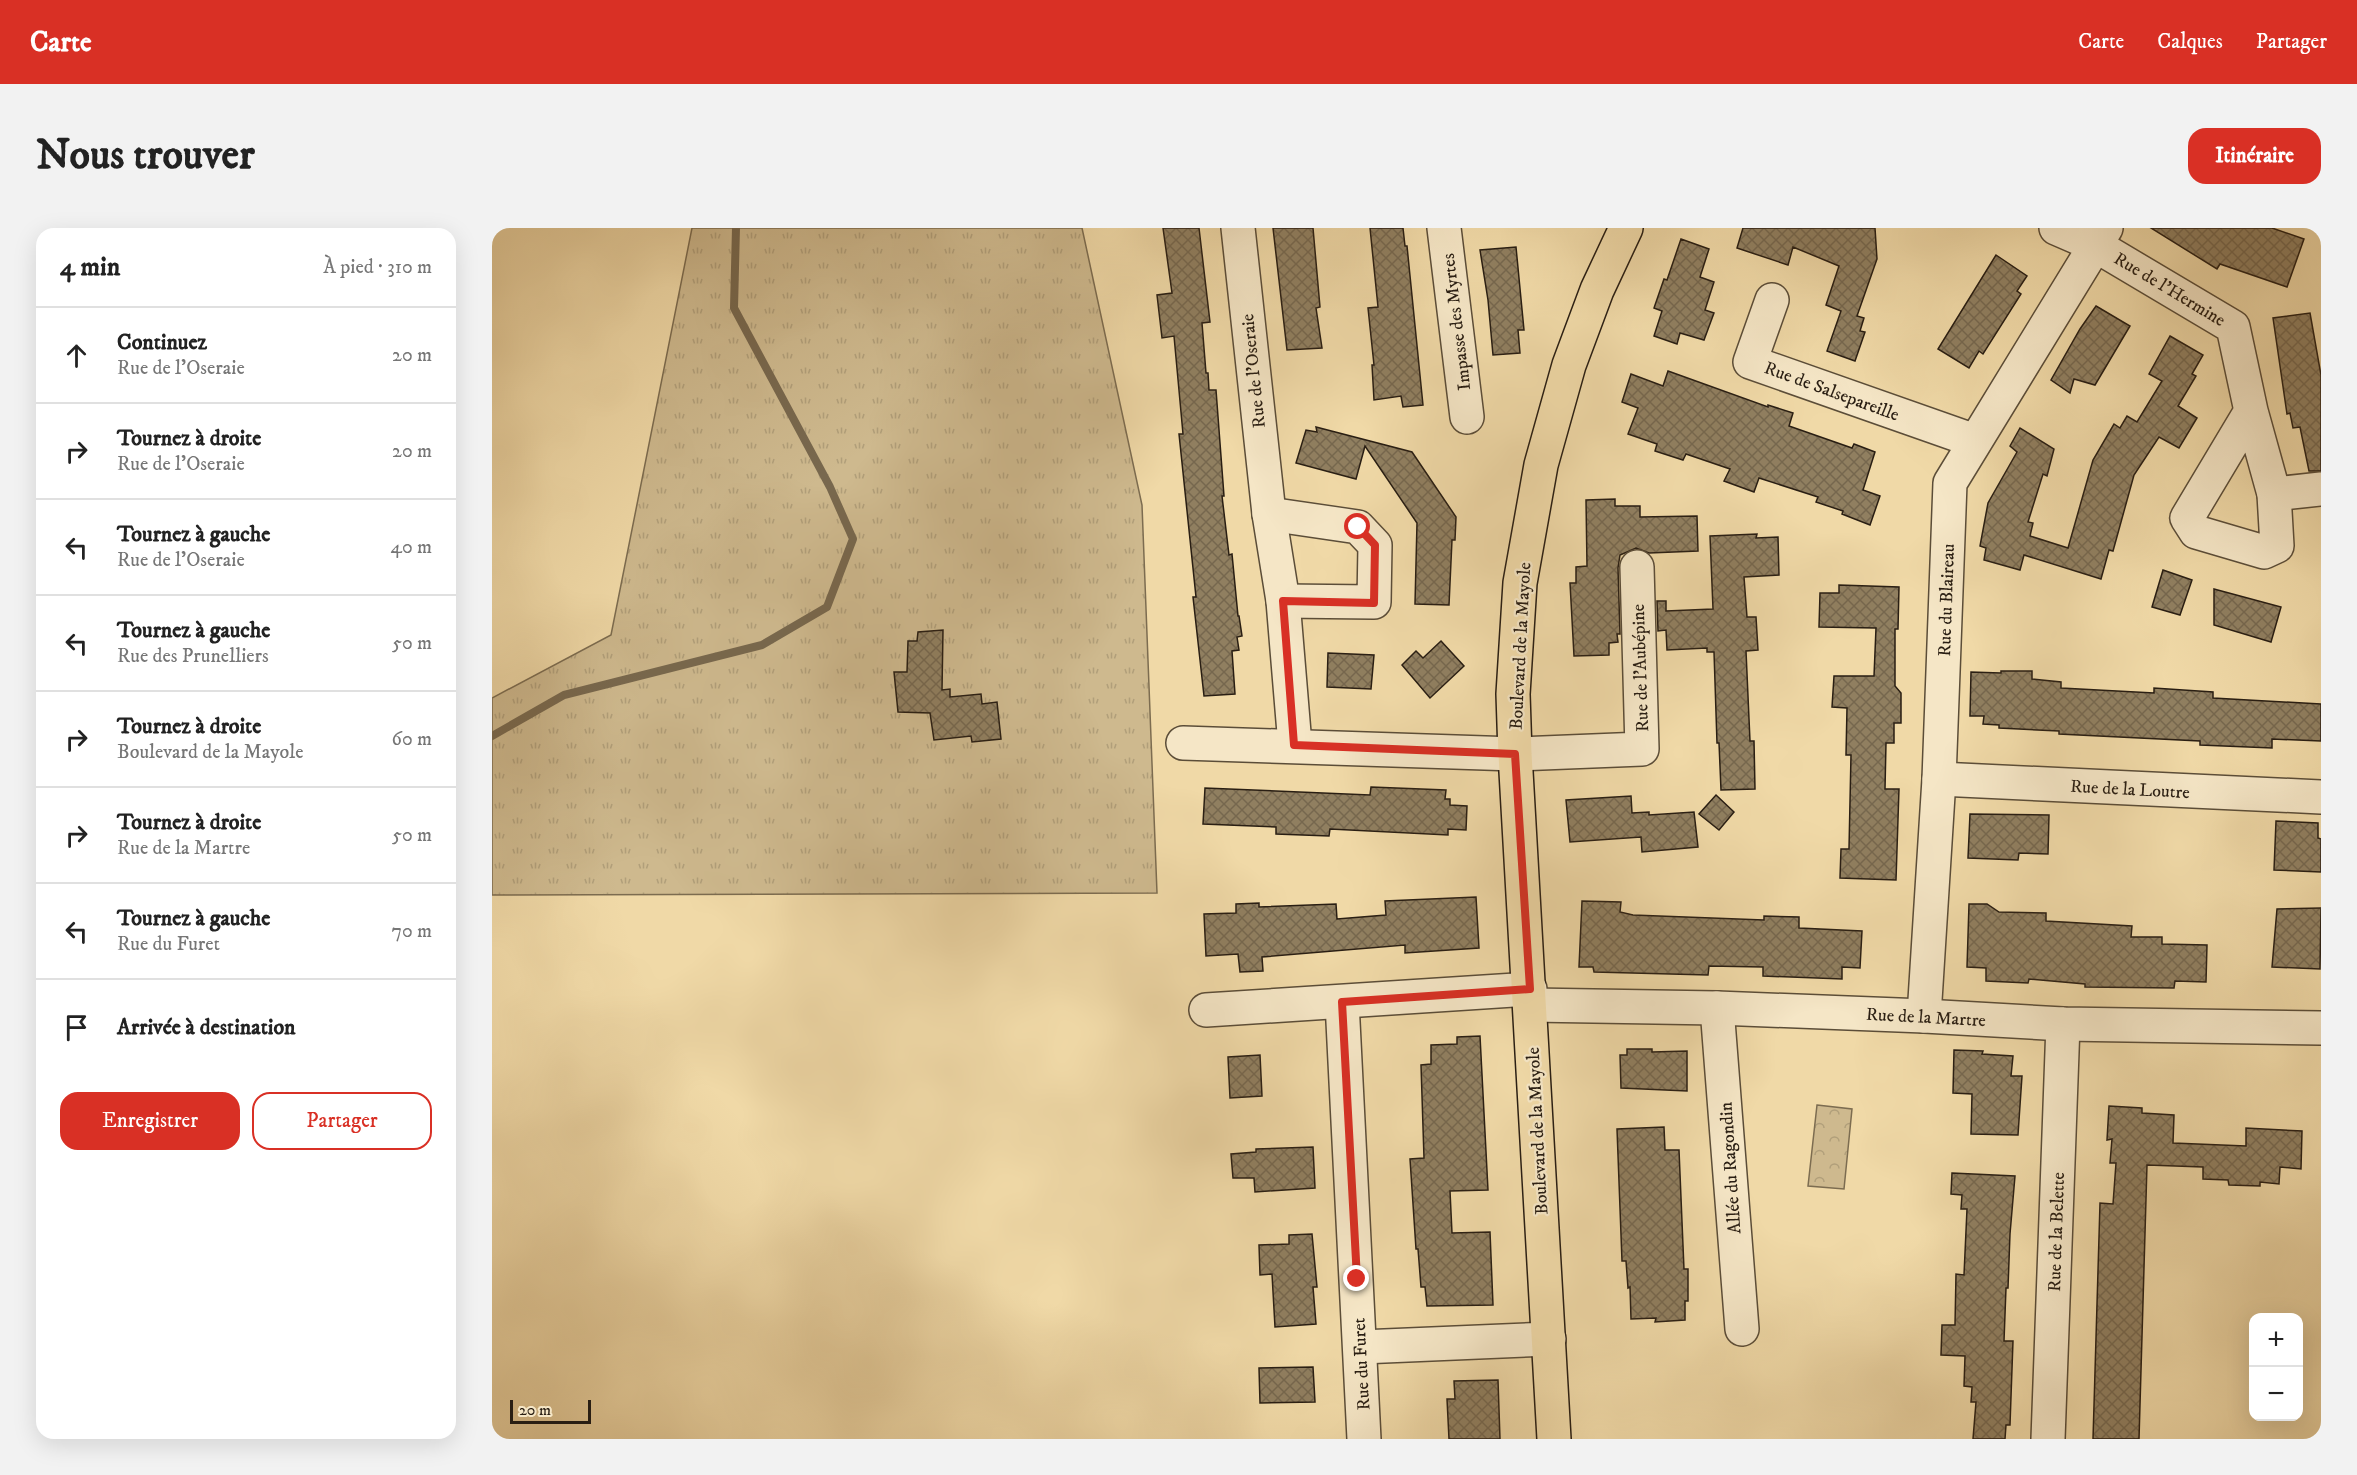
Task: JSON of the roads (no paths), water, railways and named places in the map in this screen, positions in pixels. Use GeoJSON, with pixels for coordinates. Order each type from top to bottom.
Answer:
{"type":"FeatureCollection","features":[{"type":"Feature","properties":{"kind":"main road","name":"Boulevard de la Mayole"},"geometry":{"type":"LineString","coordinates":[[1554,1439],[1513,694],[1520,583],[1541,465],[1569,365],[1597,290],[1626,228]]}},
{"type":"Feature","properties":{"kind":"street","name":"Rue de l'Oseraie"},"geometry":{"type":"LineString","coordinates":[[1238,228],[1269,514],[1283,601],[1294,745]]}},
{"type":"Feature","properties":{"kind":"street","name":"Impasse des Myrtes"},"geometry":{"type":"LineString","coordinates":[[1444,228],[1467,417]]}},
{"type":"Feature","properties":{"kind":"street","name":"Rue de l'Hermine"},"geometry":{"type":"LineString","coordinates":[[2056,228],[2101,236],[2233,327],[2251,411],[2274,494],[2277,546],[2264,552],[2196,532],[2187,518],[2251,411]]}},
{"type":"Feature","properties":{"kind":"street","name":"Rue du Blaireau"},"geometry":{"type":"LineString","coordinates":[[1924,1016],[1939,779],[1950,483],[2101,236]]}},
{"type":"Feature","properties":{"kind":"street","name":"Rue de Salsepareille"},"geometry":{"type":"LineString","coordinates":[[1772,300],[1750,362],[1975,441]]}},
{"type":"Feature","properties":{"kind":"street"},"geometry":{"type":"LineString","coordinates":[[2274,494],[2321,489]]}},
{"type":"Feature","properties":{"kind":"street"},"geometry":{"type":"LineString","coordinates":[[1269,514],[1358,527],[1375,545],[1374,603],[1283,601]]}},
{"type":"Feature","properties":{"kind":"street","name":"Rue de l'Aubépine"},"geometry":{"type":"LineString","coordinates":[[1515,754],[1642,749],[1637,567]]}},
{"type":"Feature","properties":{"kind":"street"},"geometry":{"type":"LineString","coordinates":[[1183,742],[1515,754]]}},
{"type":"Feature","properties":{"kind":"street","name":"Rue de la Loutre"},"geometry":{"type":"LineString","coordinates":[[1939,779],[2321,797]]}},
{"type":"Feature","properties":{"kind":"street","name":"Rue de la Martre"},"geometry":{"type":"LineString","coordinates":[[1206,1010],[1342,1002],[1530,997],[2063,1024],[2321,1028]]}},
{"type":"Feature","properties":{"kind":"street","name":"Rue du Furet"},"geometry":{"type":"LineString","coordinates":[[1342,1002],[1364,1439]]}},
{"type":"Feature","properties":{"kind":"street","name":"Allée du Ragondin"},"geometry":{"type":"LineString","coordinates":[[1718,1008],[1742,1329]]}},
{"type":"Feature","properties":{"kind":"street","name":"Rue de la Belette"},"geometry":{"type":"LineString","coordinates":[[2049,1439],[2063,1024]]}},
{"type":"Feature","properties":{"kind":"street"},"geometry":{"type":"LineString","coordinates":[[1361,1347],[1549,1339]]}},
{"type":"Feature","properties":{"kind":"waterway"},"geometry":{"type":"LineString","coordinates":[[492,736],[564,695],[762,645],[827,607],[853,539],[830,487],[734,308],[736,228]]}}]}
